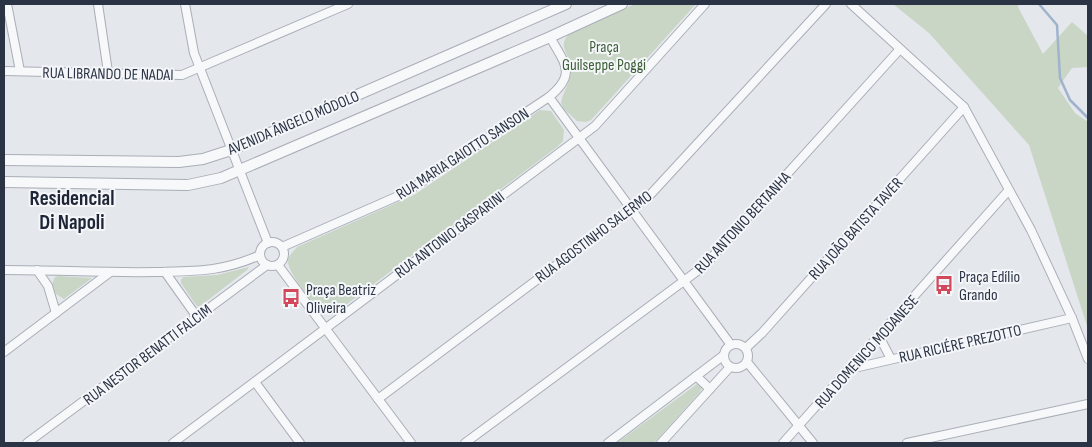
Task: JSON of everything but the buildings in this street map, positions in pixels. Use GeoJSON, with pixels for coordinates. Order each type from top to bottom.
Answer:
{"type":"FeatureCollection","features":[{"type":"Feature","properties":{"kind":"street"},"geometry":{"type":"LineString","coordinates":[[8,4],[20,71]]}},
{"type":"Feature","properties":{"kind":"street"},"geometry":{"type":"LineString","coordinates":[[98,4],[108,72]]}},
{"type":"Feature","properties":{"kind":"street"},"geometry":{"type":"LineString","coordinates":[[184,4],[194,53],[268,243]]}},
{"type":"Feature","properties":{"kind":"street","name":"RUA LIBRANDO DE NADAI"},"geometry":{"type":"LineString","coordinates":[[4,71],[182,75],[348,4]]}},
{"type":"Feature","properties":{"kind":"street","name":"AVENIDA ÂNGELO MÓDOLO"},"geometry":{"type":"LineString","coordinates":[[4,160],[192,161],[231,150],[566,4]]}},
{"type":"Feature","properties":{"kind":"street","name":"AVENIDA ÂNGELO MÓDOLO"},"geometry":{"type":"LineString","coordinates":[[4,182],[188,185],[207,182],[240,171],[622,4]]}},
{"type":"Feature","properties":{"kind":"street","name":"RUA ANTONIO GASPARINI"},"geometry":{"type":"LineString","coordinates":[[173,443],[184,440],[325,328],[595,126],[704,4]]}},
{"type":"Feature","properties":{"kind":"street","name":"RUA AGOSTINHO SALERMO"},"geometry":{"type":"LineString","coordinates":[[378,399],[650,195],[826,4]]}},
{"type":"Feature","properties":{"kind":"street"},"geometry":{"type":"LineString","coordinates":[[851,4],[964,107],[1008,191],[1031,230],[1072,318],[1088,359]]}},
{"type":"Feature","properties":{"kind":"street","name":"RUA MARIA GAIOTTO SANSON"},"geometry":{"type":"LineString","coordinates":[[282,247],[405,193],[549,97],[564,82],[566,73],[565,64],[550,37]]}},
{"type":"Feature","properties":{"kind":"street","name":"RUA ANTONIO BERTANHA"},"geometry":{"type":"LineString","coordinates":[[465,443],[704,266],[900,48]]}},
{"type":"Feature","properties":{"kind":"street"},"geometry":{"type":"LineString","coordinates":[[549,97],[731,345]]}},
{"type":"Feature","properties":{"kind":"street","name":"RUA JOÃO BATISTA TAVER"},"geometry":{"type":"LineString","coordinates":[[746,348],[762,333],[964,107]]}},
{"type":"Feature","properties":{"kind":"street","name":"RUA DOMENICO MODANESE"},"geometry":{"type":"LineString","coordinates":[[783,443],[1008,191]]}},
{"type":"Feature","properties":{"kind":"street"},"geometry":{"type":"LineString","coordinates":[[268,243],[276,243],[282,247],[284,255],[281,262],[274,266],[267,265],[260,255],[262,248],[268,243]]}},
{"type":"Feature","properties":{"kind":"street"},"geometry":{"type":"LineString","coordinates":[[4,270],[109,273],[165,272],[216,269],[260,255]]}},
{"type":"Feature","properties":{"kind":"street","name":"RUA NESTOR BENATTI FALCIM"},"geometry":{"type":"LineString","coordinates":[[28,443],[267,265]]}},
{"type":"Feature","properties":{"kind":"street"},"geometry":{"type":"LineString","coordinates":[[278,265],[411,443]]}},
{"type":"Feature","properties":{"kind":"street"},"geometry":{"type":"LineString","coordinates":[[37,270],[48,286],[56,313]]}},
{"type":"Feature","properties":{"kind":"street"},"geometry":{"type":"LineString","coordinates":[[165,272],[197,317]]}},
{"type":"Feature","properties":{"kind":"street"},"geometry":{"type":"LineString","coordinates":[[4,352],[109,273]]}},
{"type":"Feature","properties":{"kind":"street","name":"RUA RICIÉRE PREZOTTO"},"geometry":{"type":"LineString","coordinates":[[849,369],[1072,318]]}},
{"type":"Feature","properties":{"kind":"street"},"geometry":{"type":"LineString","coordinates":[[879,336],[891,359]]}},
{"type":"Feature","properties":{"kind":"street"},"geometry":{"type":"LineString","coordinates":[[608,443],[724,354],[731,345],[739,344],[746,348],[747,362],[741,367],[730,367],[725,362],[724,354]]}},
{"type":"Feature","properties":{"kind":"street"},"geometry":{"type":"LineString","coordinates":[[747,362],[813,443]]}},
{"type":"Feature","properties":{"kind":"street"},"geometry":{"type":"LineString","coordinates":[[661,443],[730,367]]}},
{"type":"Feature","properties":{"kind":"street"},"geometry":{"type":"LineString","coordinates":[[696,376],[710,389]]}},
{"type":"Feature","properties":{"kind":"street"},"geometry":{"type":"LineString","coordinates":[[255,382],[300,443]]}},
{"type":"Feature","properties":{"kind":"street"},"geometry":{"type":"LineString","coordinates":[[907,443],[1088,404]]}},
{"type":"Feature","properties":{"kind":"green space","name":"Praça Guilseppe Poggi"},"geometry":{"type":"Polygon","coordinates":[[[635,4],[696,4],[591,120],[586,122],[577,121],[564,109],[561,103],[571,72],[564,42],[572,32],[635,4]]]}},
{"type":"Feature","properties":{"kind":"green space"},"geometry":{"type":"Polygon","coordinates":[[[893,4],[1019,4],[1018,7],[1043,54],[1072,22],[1088,36],[1088,67],[1072,68],[1058,88],[1075,113],[1088,122],[1088,329],[1029,145],[929,33],[893,4]]]}},
{"type":"Feature","properties":{"kind":"green space"},"geometry":{"type":"Polygon","coordinates":[[[540,110],[551,111],[564,130],[563,141],[557,147],[335,313],[324,314],[318,310],[291,272],[288,260],[297,247],[414,195],[540,110]]]}},
{"type":"Feature","properties":{"kind":"green space"},"geometry":{"type":"Polygon","coordinates":[[[249,267],[199,307],[181,283],[183,277],[217,275],[249,267]]]}},
{"type":"Feature","properties":{"kind":"green space"},"geometry":{"type":"Polygon","coordinates":[[[55,277],[92,278],[64,299],[56,294],[52,284],[55,277]]]}},
{"type":"Feature","properties":{"kind":"green space"},"geometry":{"type":"Polygon","coordinates":[[[697,384],[702,388],[700,392],[654,443],[617,443],[697,384]]]}},
{"type":"Feature","properties":{"kind":"waterway"},"geometry":{"type":"LineString","coordinates":[[1039,4],[1057,25],[1060,78],[1070,100],[1088,118]]}},
{"type":"Feature","properties":{"kind":"place","name":"Praça Edílio Grando"},"geometry":{"type":"Point","coordinates":[944,285]}},
{"type":"Feature","properties":{"kind":"place","name":"Praça Beatriz Oliveira"},"geometry":{"type":"Point","coordinates":[291,298]}},
{"type":"Feature","properties":{"kind":"district","name":"Residencial Di Napoli"},"geometry":{"type":"Point","coordinates":[72,210]}}]}
